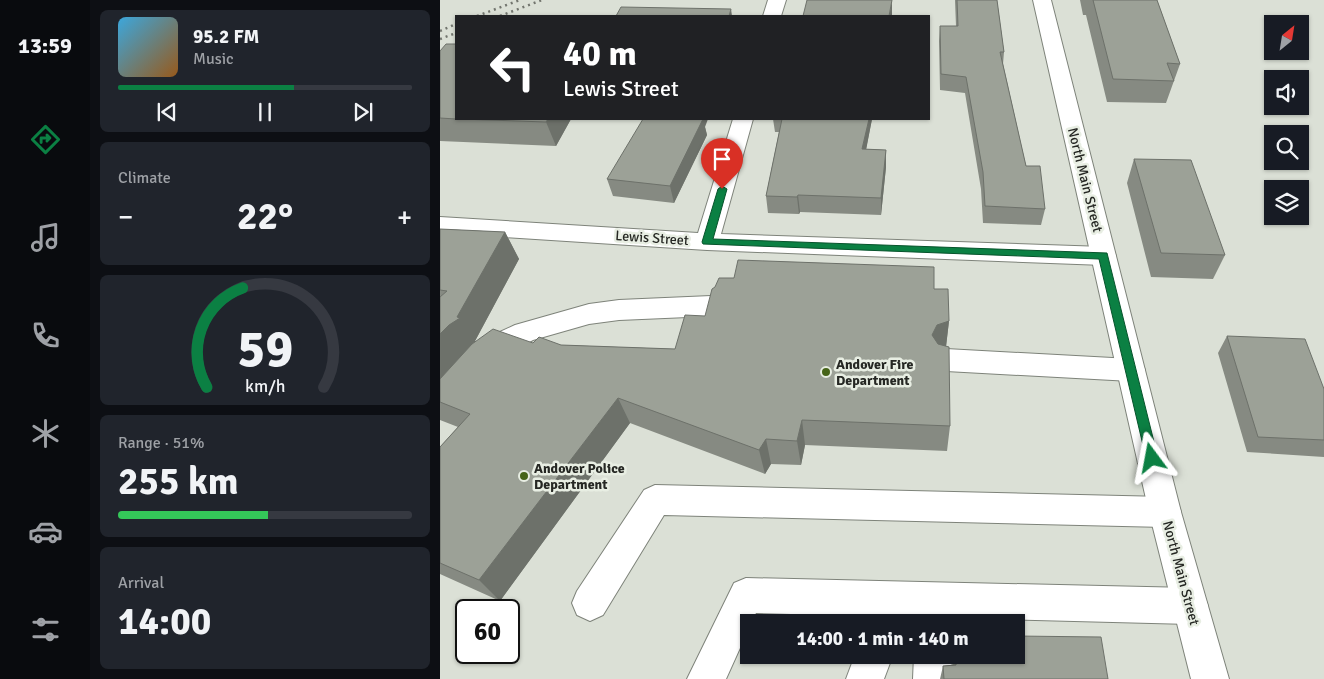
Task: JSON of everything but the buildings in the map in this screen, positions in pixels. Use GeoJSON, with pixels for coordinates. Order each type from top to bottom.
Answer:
{"type":"FeatureCollection","features":[{"type":"Feature","properties":{"kind":"main road"},"geometry":{"type":"LineString","coordinates":[[772,15],[777,0]]}},
{"type":"Feature","properties":{"kind":"main road","name":"North Main Street"},"geometry":{"type":"LineString","coordinates":[[1042,0],[1165,512],[1210,679]]}},
{"type":"Feature","properties":{"kind":"main road"},"geometry":{"type":"LineString","coordinates":[[707,242],[743,120]]}},
{"type":"Feature","properties":{"kind":"main road","name":"Lewis Street"},"geometry":{"type":"LineString","coordinates":[[440,225],[707,242],[1104,256]]}},
{"type":"Feature","properties":{"kind":"main road"},"geometry":{"type":"LineString","coordinates":[[440,403],[478,361],[499,345],[525,332],[589,314],[619,310],[711,306]]}},
{"type":"Feature","properties":{"kind":"main road"},"geometry":{"type":"LineString","coordinates":[[946,360],[1131,370]]}},
{"type":"Feature","properties":{"kind":"main road"},"geometry":{"type":"LineString","coordinates":[[590,603],[655,500],[1165,512]]}},
{"type":"Feature","properties":{"kind":"main road"},"geometry":{"type":"LineString","coordinates":[[706,679],[746,595],[891,611],[933,612],[1190,606]]}},
{"type":"Feature","properties":{"kind":"main road"},"geometry":{"type":"LineString","coordinates":[[865,679],[871,664]]}},
{"type":"Feature","properties":{"kind":"main road"},"geometry":{"type":"LineString","coordinates":[[932,679],[933,664]]}},
{"type":"Feature","properties":{"kind":"railway"},"geometry":{"type":"LineString","coordinates":[[480,15],[520,0]]}},
{"type":"Feature","properties":{"kind":"railway"},"geometry":{"type":"LineString","coordinates":[[503,15],[542,0]]}},
{"type":"Feature","properties":{"kind":"railway"},"geometry":{"type":"LineString","coordinates":[[440,31],[455,24]]}},
{"type":"Feature","properties":{"kind":"railway"},"geometry":{"type":"LineString","coordinates":[[440,39],[455,33]]}},
{"type":"Feature","properties":{"kind":"place","name":"Andover Fire Department"},"geometry":{"type":"Point","coordinates":[826,372]}},
{"type":"Feature","properties":{"kind":"place","name":"Andover Police Department"},"geometry":{"type":"Point","coordinates":[524,476]}},
{"type":"Feature","properties":{"kind":"route"},"geometry":{"type":"LineString","coordinates":[[722,189],[707,242],[1104,256],[1152,458]]}}]}
